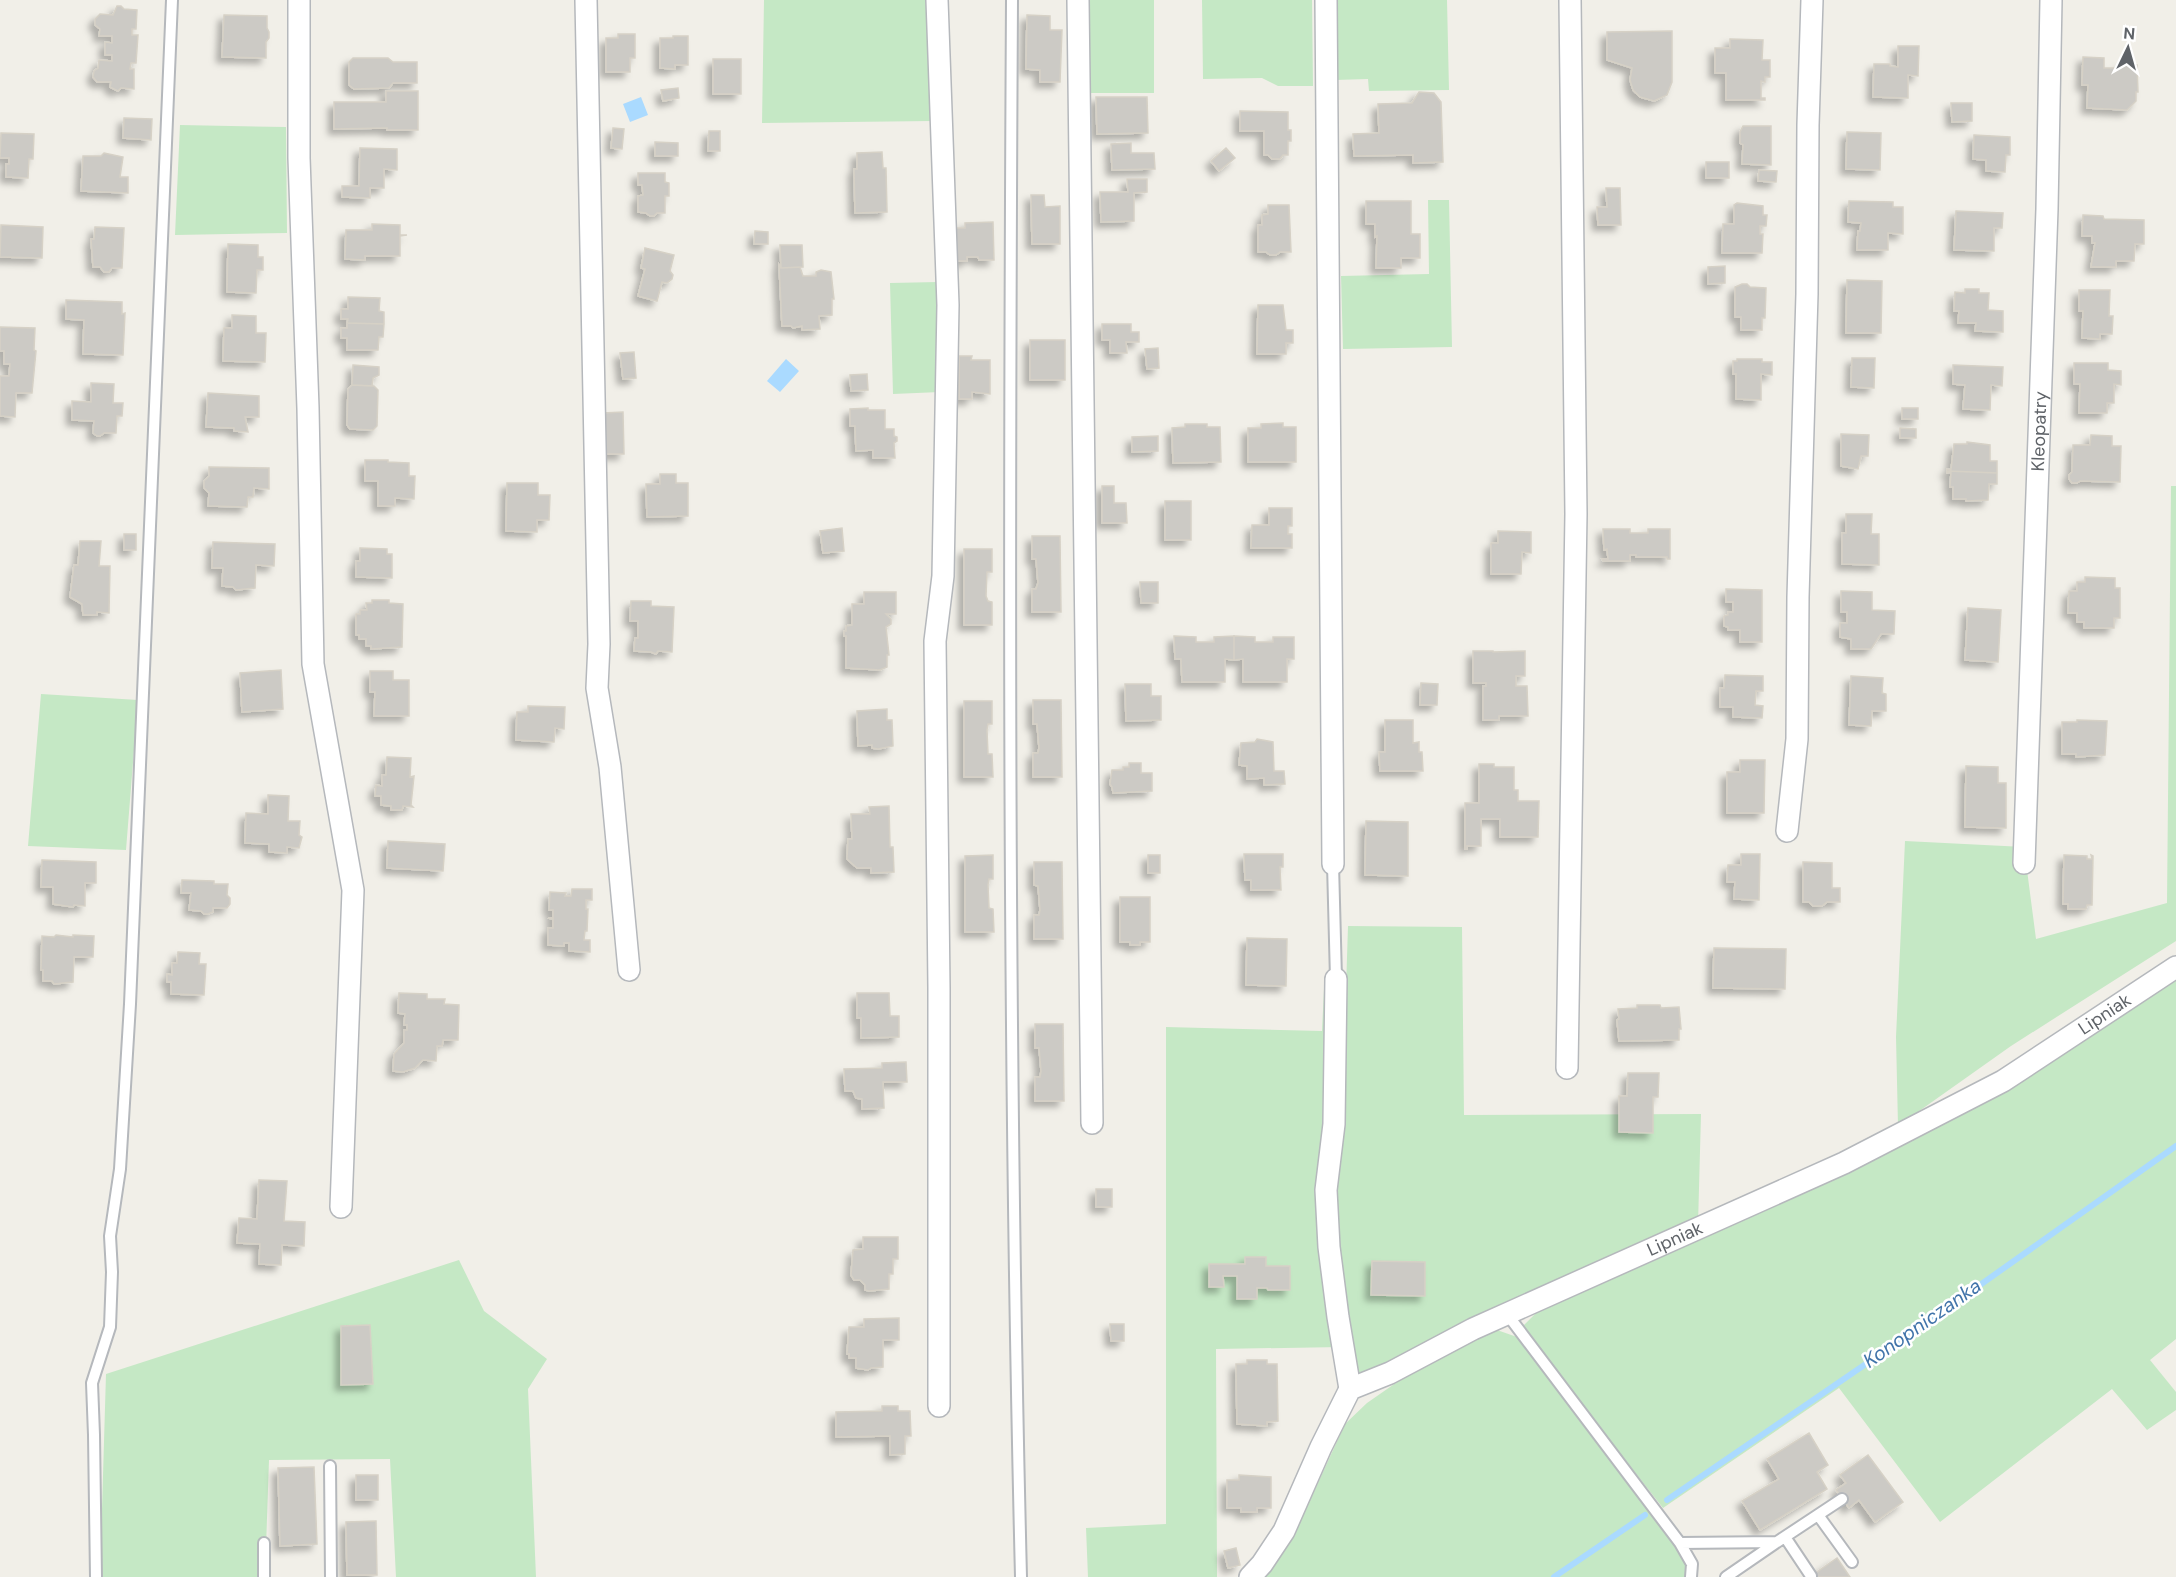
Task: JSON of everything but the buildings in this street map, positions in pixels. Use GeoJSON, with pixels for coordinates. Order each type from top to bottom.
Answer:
{"type":"FeatureCollection","features":[{"type":"Feature","properties":{"kind":"street"},"geometry":{"type":"LineString","coordinates":[[299,0],[299,159],[308,408],[313,664],[353,890],[341,1207]]}},
{"type":"Feature","properties":{"kind":"street"},"geometry":{"type":"LineString","coordinates":[[586,0],[599,625],[597,688],[610,767],[629,970]]}},
{"type":"Feature","properties":{"kind":"street"},"geometry":{"type":"LineString","coordinates":[[937,0],[948,305],[943,576],[935,641],[939,988],[939,1406]]}},
{"type":"Feature","properties":{"kind":"street"},"geometry":{"type":"LineString","coordinates":[[1078,0],[1092,1123]]}},
{"type":"Feature","properties":{"kind":"street"},"geometry":{"type":"LineString","coordinates":[[1326,0],[1333,864]]}},
{"type":"Feature","properties":{"kind":"street"},"geometry":{"type":"LineString","coordinates":[[1567,1068],[1576,514],[1570,0]]}},
{"type":"Feature","properties":{"kind":"street"},"geometry":{"type":"LineString","coordinates":[[1786,831],[1797,739],[1798,597],[1807,294],[1812,0]]}},
{"type":"Feature","properties":{"kind":"street","name":"Kleopatry"},"geometry":{"type":"LineString","coordinates":[[2024,863],[2047,209],[2051,0]]}},
{"type":"Feature","properties":{"kind":"street","name":"Lipniak"},"geometry":{"type":"LineString","coordinates":[[1350,1389],[1390,1373],[1473,1329],[1844,1163],[1993,1086],[2176,967]]}},
{"type":"Feature","properties":{"kind":"street"},"geometry":{"type":"LineString","coordinates":[[1250,1577],[1284,1532],[1321,1447],[1350,1389],[1329,1247],[1326,1190],[1334,1124],[1336,979]]}},
{"type":"Feature","properties":{"kind":"lane"},"geometry":{"type":"LineString","coordinates":[[96,1577],[92,1383],[110,1327],[112,1272],[110,1236],[120,1169],[130,1004],[172,0]]}},
{"type":"Feature","properties":{"kind":"lane"},"geometry":{"type":"LineString","coordinates":[[1011,0],[1012,1072],[1015,1342],[1021,1577]]}},
{"type":"Feature","properties":{"kind":"lane"},"geometry":{"type":"LineString","coordinates":[[1333,864],[1336,979]]}},
{"type":"Feature","properties":{"kind":"lane"},"geometry":{"type":"LineString","coordinates":[[1507,1314],[1680,1543],[1692,1564],[1691,1577]]}},
{"type":"Feature","properties":{"kind":"lane"},"geometry":{"type":"LineString","coordinates":[[330,1466],[331,1577]]}},
{"type":"Feature","properties":{"kind":"lane"},"geometry":{"type":"LineString","coordinates":[[1726,1577],[1842,1498]]}},
{"type":"Feature","properties":{"kind":"lane"},"geometry":{"type":"LineString","coordinates":[[1818,1515],[1852,1562]]}},
{"type":"Feature","properties":{"kind":"lane"},"geometry":{"type":"LineString","coordinates":[[1680,1543],[1781,1540]]}},
{"type":"Feature","properties":{"kind":"lane"},"geometry":{"type":"LineString","coordinates":[[1781,1540],[1810,1576]]}},
{"type":"Feature","properties":{"kind":"lane"},"geometry":{"type":"LineString","coordinates":[[264,1543],[264,1577]]}},
{"type":"Feature","properties":{"kind":"green space"},"geometry":{"type":"Polygon","coordinates":[[[764,0],[932,0],[932,121],[762,123],[764,0]]]}},
{"type":"Feature","properties":{"kind":"green space"},"geometry":{"type":"Polygon","coordinates":[[[1084,0],[1154,0],[1154,93],[1084,93],[1084,0]]]}},
{"type":"Feature","properties":{"kind":"green space"},"geometry":{"type":"Polygon","coordinates":[[[1202,0],[1312,0],[1313,86],[1278,86],[1262,78],[1203,79],[1202,0]]]}},
{"type":"Feature","properties":{"kind":"green space"},"geometry":{"type":"Polygon","coordinates":[[[1333,0],[1447,0],[1449,90],[1369,91],[1368,79],[1335,80],[1333,0]]]}},
{"type":"Feature","properties":{"kind":"green space"},"geometry":{"type":"Polygon","coordinates":[[[180,125],[286,127],[287,233],[175,235],[180,125]]]}},
{"type":"Feature","properties":{"kind":"green space"},"geometry":{"type":"Polygon","coordinates":[[[1428,200],[1449,200],[1452,347],[1343,349],[1341,276],[1429,274],[1428,200]]]}},
{"type":"Feature","properties":{"kind":"green space"},"geometry":{"type":"Polygon","coordinates":[[[938,282],[940,392],[893,394],[890,283],[938,282]]]}},
{"type":"Feature","properties":{"kind":"green space"},"geometry":{"type":"Polygon","coordinates":[[[2171,486],[2176,486],[2176,941],[2011,1046],[1898,1126],[1896,1037],[1905,841],[2024,847],[2036,939],[2167,903],[2171,486]]]}},
{"type":"Feature","properties":{"kind":"green space"},"geometry":{"type":"Polygon","coordinates":[[[41,694],[138,700],[126,850],[28,846],[41,694]]]}},
{"type":"Feature","properties":{"kind":"green space"},"geometry":{"type":"Polygon","coordinates":[[[1348,926],[1462,927],[1464,1115],[1701,1114],[1698,1225],[1350,1389],[1341,1347],[1216,1349],[1217,1577],[1088,1577],[1086,1528],[1166,1524],[1166,1027],[1322,1031],[1324,989],[1346,989],[1348,926]]]}},
{"type":"Feature","properties":{"kind":"green space"},"geometry":{"type":"Polygon","coordinates":[[[2176,977],[2176,1339],[2150,1360],[2176,1392],[2176,1410],[2147,1430],[2112,1389],[1940,1522],[1839,1388],[1663,1508],[1525,1333],[1524,1325],[1538,1311],[1895,1149],[2007,1090],[2176,977]]]}},
{"type":"Feature","properties":{"kind":"green space"},"geometry":{"type":"Polygon","coordinates":[[[459,1260],[484,1311],[547,1359],[528,1389],[536,1577],[396,1577],[390,1459],[269,1460],[265,1577],[100,1577],[106,1374],[459,1260]]]}},
{"type":"Feature","properties":{"kind":"green space"},"geometry":{"type":"Polygon","coordinates":[[[1497,1330],[1517,1337],[1673,1543],[1687,1568],[1685,1577],[1262,1577],[1295,1533],[1345,1424],[1367,1403],[1413,1371],[1497,1330]]]}},
{"type":"Feature","properties":{"kind":"water"},"geometry":{"type":"Polygon","coordinates":[[[641,97],[648,115],[630,122],[623,104],[641,97]]]}},
{"type":"Feature","properties":{"kind":"water"},"geometry":{"type":"Polygon","coordinates":[[[786,359],[799,371],[780,392],[767,381],[786,359]]]}},
{"type":"Feature","properties":{"kind":"waterway","name":"Konopniczanka"},"geometry":{"type":"LineString","coordinates":[[1667,1500],[1949,1307],[2176,1146]]}},
{"type":"Feature","properties":{"kind":"waterway","name":"Konopniczanka"},"geometry":{"type":"LineString","coordinates":[[1554,1577],[1645,1515]]}}]}
